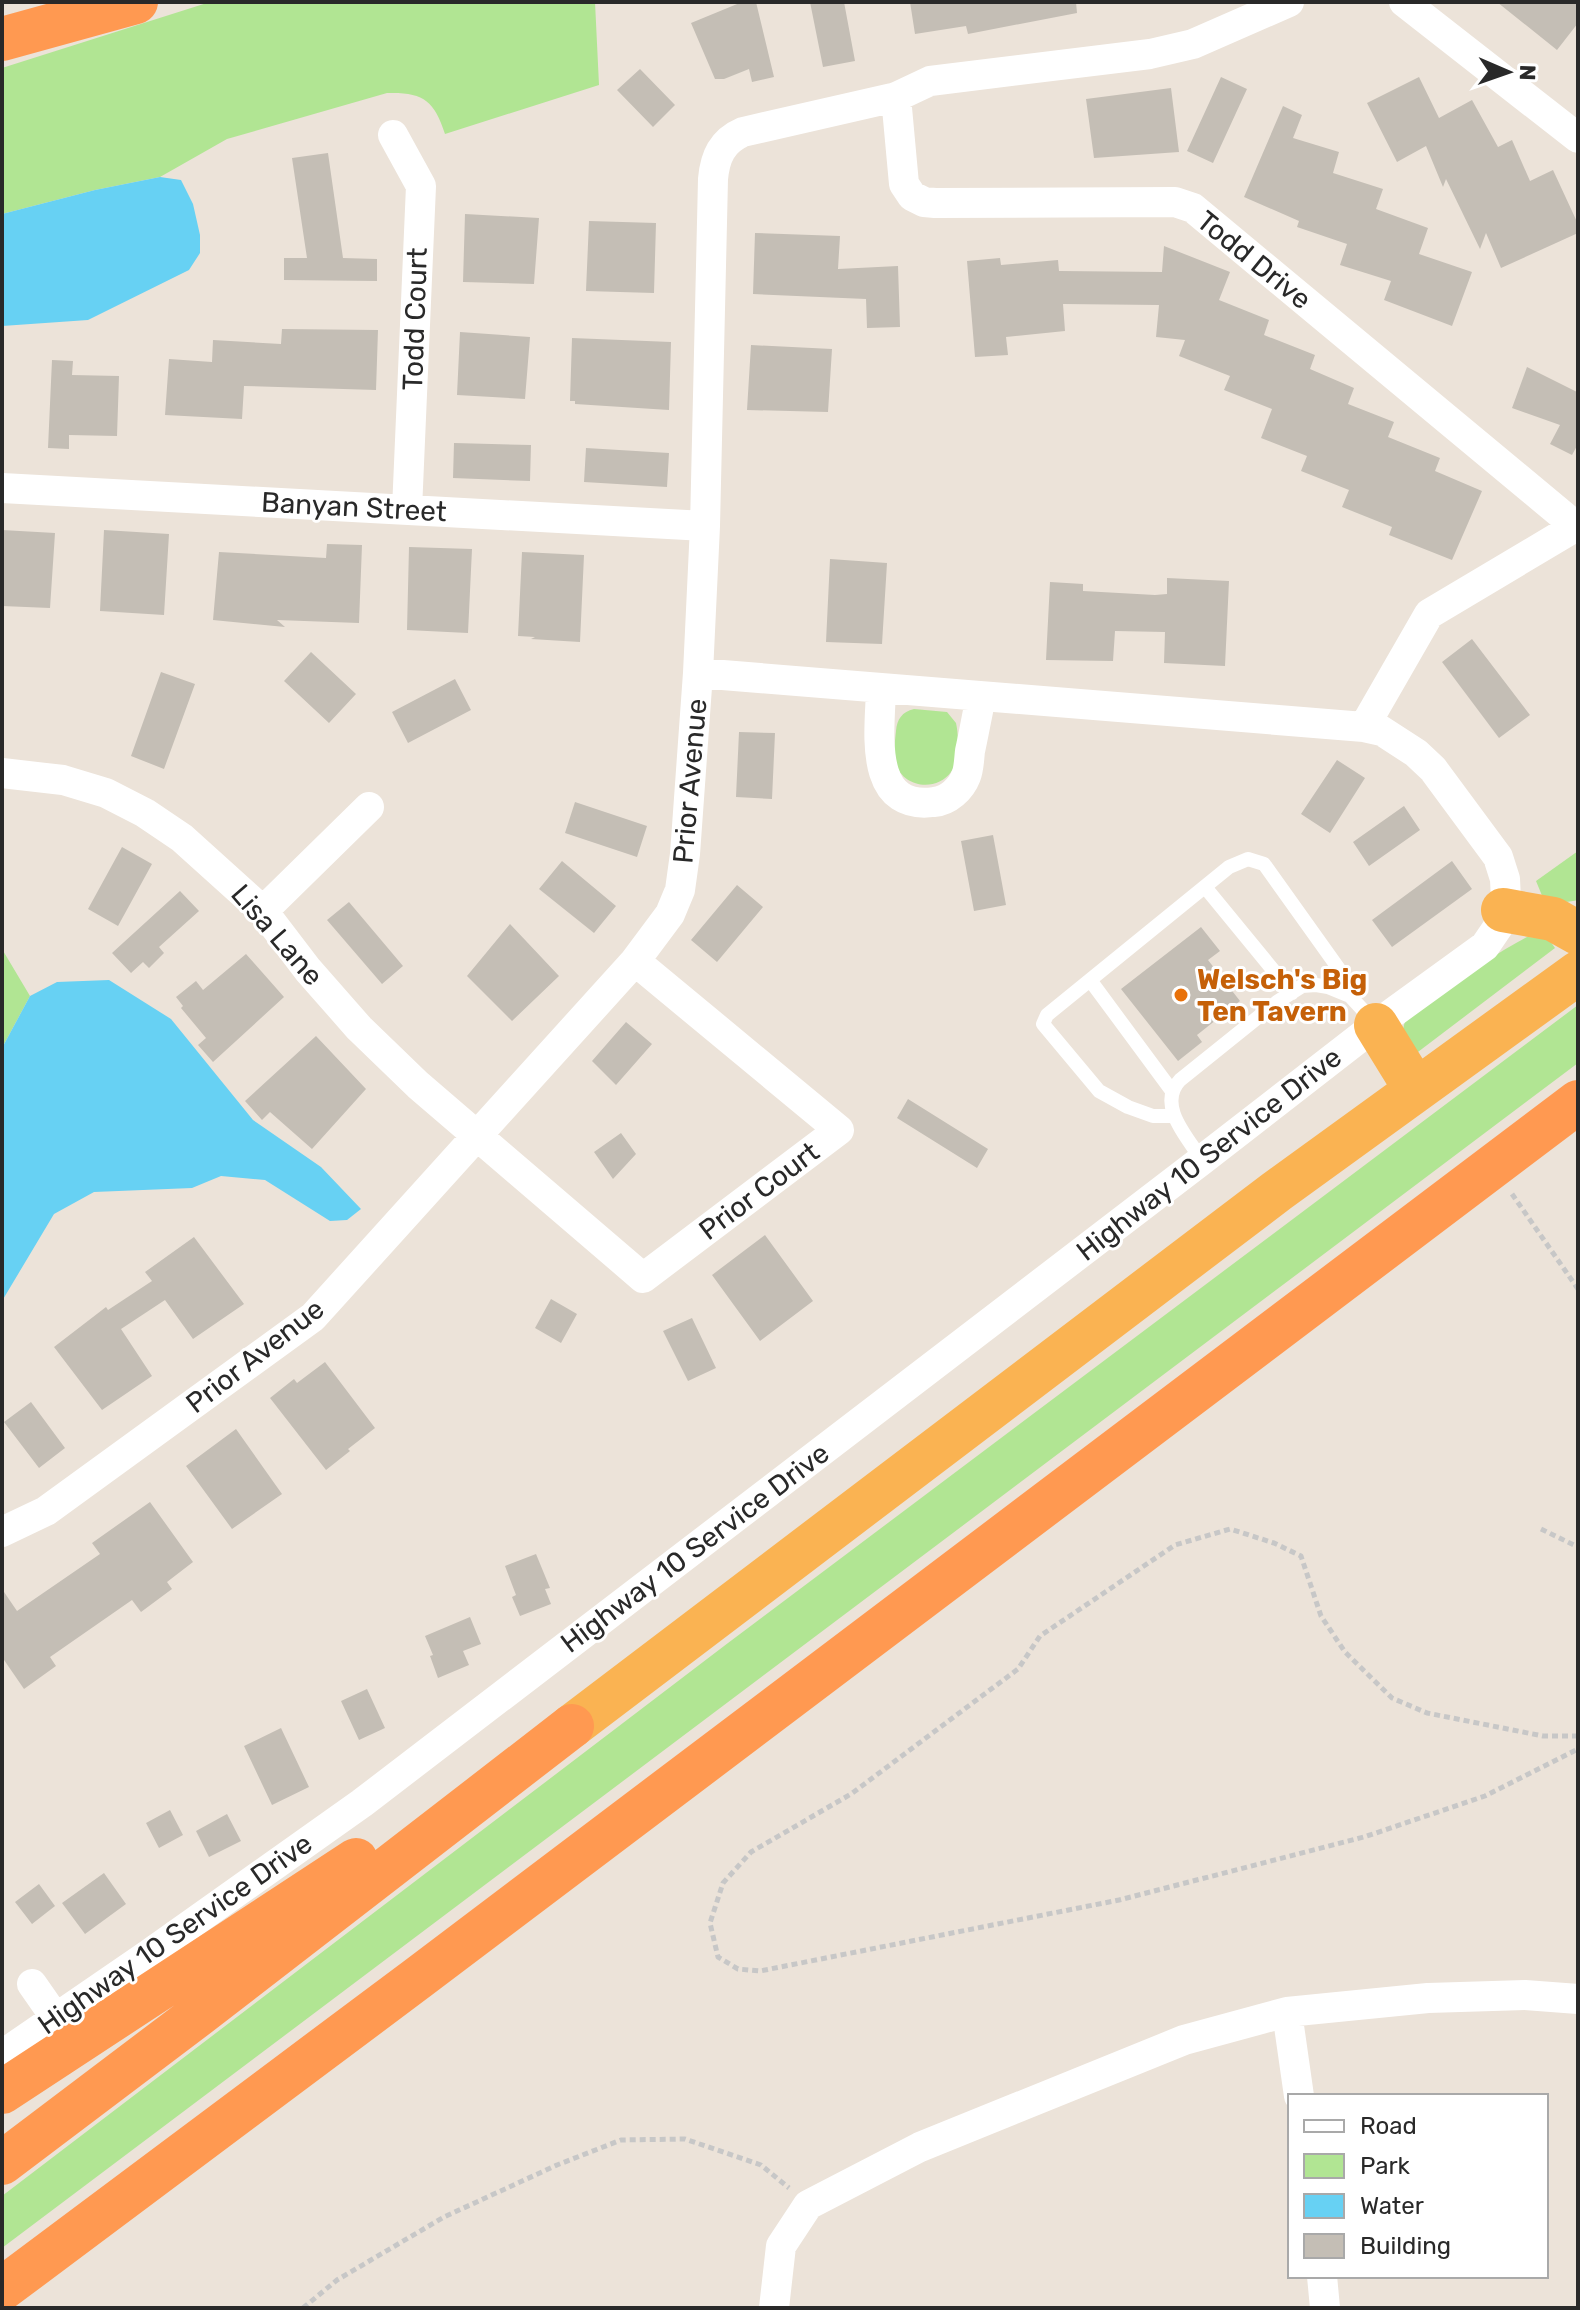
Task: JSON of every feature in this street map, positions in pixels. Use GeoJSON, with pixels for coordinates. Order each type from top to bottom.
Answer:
{"type":"FeatureCollection","features":[{"type":"Feature","properties":{"kind":"highway"},"geometry":{"type":"LineString","coordinates":[[2,39],[136,2]]}},
{"type":"Feature","properties":{"kind":"highway"},"geometry":{"type":"LineString","coordinates":[[1503,910],[1553,919],[1578,933]]}},
{"type":"Feature","properties":{"kind":"highway"},"geometry":{"type":"LineString","coordinates":[[2,2163],[1277,1191],[1578,973]]}},
{"type":"Feature","properties":{"kind":"highway"},"geometry":{"type":"LineString","coordinates":[[1363,1010],[1416,1090]]}},
{"type":"Feature","properties":{"kind":"highway"},"geometry":{"type":"LineString","coordinates":[[2,2289],[1578,1102]]}},
{"type":"Feature","properties":{"kind":"highway"},"geometry":{"type":"LineString","coordinates":[[2,2092],[397,1834],[572,1726]]}},
{"type":"Feature","properties":{"kind":"highway"},"geometry":{"type":"LineString","coordinates":[[24,2308],[99,2244],[236,2115]]}},
{"type":"Feature","properties":{"kind":"street"},"geometry":{"type":"LineString","coordinates":[[698,673],[705,526],[714,161],[722,146],[743,132],[896,97],[930,81],[1150,54],[1193,44],[1289,2]]}},
{"type":"Feature","properties":{"kind":"street"},"geometry":{"type":"LineString","coordinates":[[1404,2],[1578,138]]}},
{"type":"Feature","properties":{"kind":"street","name":"Todd Drive"},"geometry":{"type":"LineString","coordinates":[[896,97],[904,184],[912,196],[935,203],[1175,202],[1193,208],[1576,527],[1429,614],[1364,727]]}},
{"type":"Feature","properties":{"kind":"street","name":"Todd Court"},"geometry":{"type":"LineString","coordinates":[[393,135],[421,186],[407,510]]}},
{"type":"Feature","properties":{"kind":"street","name":"Banyan Street"},"geometry":{"type":"LineString","coordinates":[[2,488],[705,526]]}},
{"type":"Feature","properties":{"kind":"street","name":"Prior Avenue"},"geometry":{"type":"LineString","coordinates":[[2,1532],[46,1511],[313,1317],[635,961],[670,914],[680,890],[698,673],[1072,702],[1382,731],[1416,753],[1433,769],[1498,857],[1505,879],[1506,900],[1500,924],[1485,946],[1363,1010]]}},
{"type":"Feature","properties":{"kind":"street"},"geometry":{"type":"LineString","coordinates":[[881,689],[879,756],[883,774],[901,797],[916,802],[936,802],[954,793],[966,776],[981,697]]}},
{"type":"Feature","properties":{"kind":"street","name":"Lisa Lane"},"geometry":{"type":"LineString","coordinates":[[2,773],[63,780],[106,793],[145,813],[182,838],[263,911],[308,970],[359,1028],[418,1085],[477,1135]]}},
{"type":"Feature","properties":{"kind":"street"},"geometry":{"type":"LineString","coordinates":[[263,911],[369,807]]}},
{"type":"Feature","properties":{"kind":"street","name":"Prior Court"},"geometry":{"type":"LineString","coordinates":[[477,1135],[643,1278],[839,1130],[635,961]]}},
{"type":"Feature","properties":{"kind":"street","name":"Highway 10 Service Drive"},"geometry":{"type":"LineString","coordinates":[[2,2055],[362,1803],[1202,1160],[1363,1010]]}},
{"type":"Feature","properties":{"kind":"street"},"geometry":{"type":"LineString","coordinates":[[32,1984],[55,2017]]}},
{"type":"Feature","properties":{"kind":"street"},"geometry":{"type":"LineString","coordinates":[[774,2308],[781,2246],[808,2205],[920,2147],[1170,2046],[1287,2012],[1428,1998],[1525,1995],[1578,1999]]}},
{"type":"Feature","properties":{"kind":"street"},"geometry":{"type":"LineString","coordinates":[[1287,2012],[1299,2094]]}},
{"type":"Feature","properties":{"kind":"street"},"geometry":{"type":"LineString","coordinates":[[1322,2278],[1325,2308]]}},
{"type":"Feature","properties":{"kind":"lane"},"geometry":{"type":"LineString","coordinates":[[1173,1116],[1153,1116],[1099,1091],[1043,1024],[1047,1015],[1229,867],[1248,859],[1264,864],[1339,969],[1363,1010]]}},
{"type":"Feature","properties":{"kind":"lane"},"geometry":{"type":"LineString","coordinates":[[1205,887],[1292,993]]}},
{"type":"Feature","properties":{"kind":"lane"},"geometry":{"type":"LineString","coordinates":[[1090,980],[1171,1094],[1173,1116],[1202,1160]]}},
{"type":"Feature","properties":{"kind":"lane"},"geometry":{"type":"LineString","coordinates":[[1171,1094],[1180,1080],[1277,1002],[1302,986],[1316,985],[1363,1010]]}},
{"type":"Feature","properties":{"kind":"path"},"geometry":{"type":"LineString","coordinates":[[1494,1166],[1578,1289]]}},
{"type":"Feature","properties":{"kind":"path"},"geometry":{"type":"LineString","coordinates":[[1578,1736],[1543,1736],[1427,1713],[1392,1698],[1345,1652],[1321,1616],[1301,1556],[1274,1543],[1230,1529],[1175,1545],[1139,1569],[1040,1636],[1018,1669],[851,1794],[751,1852],[723,1883],[710,1923],[718,1957],[738,1969],[760,1971],[921,1940],[1119,1900],[1364,1837],[1485,1796],[1578,1749]]}},
{"type":"Feature","properties":{"kind":"path"},"geometry":{"type":"LineString","coordinates":[[1541,1529],[1578,1547]]}},
{"type":"Feature","properties":{"kind":"path"},"geometry":{"type":"LineString","coordinates":[[303,2308],[337,2280],[444,2217],[557,2165],[621,2140],[685,2139],[748,2160],[761,2165],[808,2205]]}},
{"type":"Feature","properties":{"kind":"green space"},"geometry":{"type":"Polygon","coordinates":[[[210,2],[595,2],[599,85],[445,134],[436,113],[425,100],[410,94],[387,93],[227,139],[160,177],[2,214],[2,68],[210,2]]]}},
{"type":"Feature","properties":{"kind":"green space"},"geometry":{"type":"Polygon","coordinates":[[[914,709],[947,712],[956,723],[956,762],[951,772],[937,783],[912,782],[905,778],[896,763],[894,747],[898,723],[903,714],[914,709]]]}},
{"type":"Feature","properties":{"kind":"green space"},"geometry":{"type":"Polygon","coordinates":[[[1578,851],[1578,900],[1560,902],[1543,898],[1536,881],[1578,851]]]}},
{"type":"Feature","properties":{"kind":"green space"},"geometry":{"type":"Polygon","coordinates":[[[1527,937],[1548,938],[1555,948],[1410,1058],[1403,1031],[1411,1013],[1460,977],[1527,937]]]}},
{"type":"Feature","properties":{"kind":"green space"},"geometry":{"type":"Polygon","coordinates":[[[2,949],[30,996],[2,1048],[2,949]]]}},
{"type":"Feature","properties":{"kind":"green space"},"geometry":{"type":"Polygon","coordinates":[[[1578,1005],[1578,1063],[2,2248],[2,2196],[728,1643],[1578,1005]]]}},
{"type":"Feature","properties":{"kind":"water"},"geometry":{"type":"Polygon","coordinates":[[[160,177],[181,180],[193,204],[200,235],[200,253],[189,270],[88,320],[2,326],[2,214],[160,177]]]}},
{"type":"Feature","properties":{"kind":"water"},"geometry":{"type":"Polygon","coordinates":[[[109,980],[171,1019],[253,1120],[321,1167],[361,1209],[347,1220],[330,1221],[265,1180],[221,1176],[192,1188],[94,1192],[54,1214],[2,1301],[2,1048],[30,996],[57,982],[109,980]]]}},
{"type":"Feature","properties":{"kind":"building"},"geometry":{"type":"Polygon","coordinates":[[[742,2],[756,2],[774,77],[752,82],[749,69],[724,79],[715,79],[691,23],[742,2]]]}},
{"type":"Feature","properties":{"kind":"building"},"geometry":{"type":"Polygon","coordinates":[[[810,2],[844,2],[855,61],[823,67],[810,2]]]}},
{"type":"Feature","properties":{"kind":"building"},"geometry":{"type":"Polygon","coordinates":[[[910,2],[1076,2],[1077,13],[968,34],[966,26],[915,34],[910,2]]]}},
{"type":"Feature","properties":{"kind":"building"},"geometry":{"type":"Polygon","coordinates":[[[1497,2],[1578,2],[1578,23],[1557,50],[1497,2]]]}},
{"type":"Feature","properties":{"kind":"building"},"geometry":{"type":"Polygon","coordinates":[[[640,69],[675,105],[653,127],[617,90],[640,69]]]}},
{"type":"Feature","properties":{"kind":"building"},"geometry":{"type":"Polygon","coordinates":[[[1221,77],[1247,89],[1213,163],[1187,151],[1221,77]]]}},
{"type":"Feature","properties":{"kind":"building"},"geometry":{"type":"Polygon","coordinates":[[[1419,77],[1439,118],[1472,100],[1498,147],[1512,140],[1530,181],[1553,170],[1578,224],[1578,233],[1501,268],[1486,233],[1480,249],[1446,179],[1443,187],[1426,146],[1397,162],[1367,103],[1419,77]]]}},
{"type":"Feature","properties":{"kind":"building"},"geometry":{"type":"Polygon","coordinates":[[[1171,88],[1179,152],[1094,158],[1086,99],[1171,88]]]}},
{"type":"Feature","properties":{"kind":"building"},"geometry":{"type":"Polygon","coordinates":[[[1283,106],[1302,115],[1293,138],[1339,152],[1333,173],[1383,189],[1376,209],[1428,228],[1419,254],[1472,272],[1452,326],[1384,300],[1391,281],[1340,265],[1347,244],[1297,227],[1299,221],[1244,197],[1283,106]]]}},
{"type":"Feature","properties":{"kind":"building"},"geometry":{"type":"Polygon","coordinates":[[[328,153],[343,258],[377,259],[377,281],[284,280],[284,258],[307,258],[292,158],[328,153]]]}},
{"type":"Feature","properties":{"kind":"building"},"geometry":{"type":"Polygon","coordinates":[[[465,214],[539,218],[534,284],[463,282],[465,214]]]}},
{"type":"Feature","properties":{"kind":"building"},"geometry":{"type":"Polygon","coordinates":[[[589,221],[656,223],[654,293],[586,291],[589,221]]]}},
{"type":"Feature","properties":{"kind":"building"},"geometry":{"type":"Polygon","coordinates":[[[755,233],[840,236],[838,269],[898,266],[900,327],[867,328],[866,299],[753,294],[755,233]]]}},
{"type":"Feature","properties":{"kind":"building"},"geometry":{"type":"Polygon","coordinates":[[[1164,246],[1230,272],[1219,300],[1269,320],[1264,335],[1315,355],[1310,369],[1354,388],[1348,404],[1394,422],[1388,437],[1440,458],[1435,471],[1482,491],[1452,560],[1389,535],[1392,527],[1342,507],[1349,490],[1301,471],[1307,456],[1261,438],[1272,409],[1224,390],[1230,376],[1179,356],[1185,340],[1156,337],[1159,305],[1063,304],[1065,331],[1006,337],[1008,355],[975,357],[967,261],[1000,258],[1001,265],[1058,260],[1059,271],[1162,272],[1164,246]]]}},
{"type":"Feature","properties":{"kind":"building"},"geometry":{"type":"Polygon","coordinates":[[[282,329],[378,330],[376,390],[244,386],[242,419],[165,415],[169,359],[212,362],[213,340],[281,344],[282,329]]]}},
{"type":"Feature","properties":{"kind":"building"},"geometry":{"type":"Polygon","coordinates":[[[460,332],[530,337],[525,399],[457,395],[460,332]]]}},
{"type":"Feature","properties":{"kind":"building"},"geometry":{"type":"Polygon","coordinates":[[[572,338],[671,342],[669,410],[575,404],[575,401],[570,401],[572,338]]]}},
{"type":"Feature","properties":{"kind":"building"},"geometry":{"type":"Polygon","coordinates":[[[751,345],[832,349],[828,412],[747,410],[751,345]]]}},
{"type":"Feature","properties":{"kind":"building"},"geometry":{"type":"Polygon","coordinates":[[[52,360],[73,361],[72,375],[119,376],[117,436],[69,435],[69,449],[48,448],[52,360]]]}},
{"type":"Feature","properties":{"kind":"building"},"geometry":{"type":"Polygon","coordinates":[[[1527,367],[1577,392],[1578,389],[1578,444],[1572,455],[1550,444],[1560,425],[1512,408],[1527,367]]]}},
{"type":"Feature","properties":{"kind":"building"},"geometry":{"type":"Polygon","coordinates":[[[454,443],[531,445],[530,481],[453,478],[454,443]]]}},
{"type":"Feature","properties":{"kind":"building"},"geometry":{"type":"Polygon","coordinates":[[[586,448],[669,453],[667,487],[584,482],[586,448]]]}},
{"type":"Feature","properties":{"kind":"building"},"geometry":{"type":"Polygon","coordinates":[[[2,530],[55,533],[50,608],[2,606],[2,530]]]}},
{"type":"Feature","properties":{"kind":"building"},"geometry":{"type":"Polygon","coordinates":[[[104,530],[169,534],[164,615],[100,611],[104,530]]]}},
{"type":"Feature","properties":{"kind":"building"},"geometry":{"type":"Polygon","coordinates":[[[327,544],[362,545],[359,623],[277,620],[285,627],[213,620],[219,552],[326,558],[327,544]]]}},
{"type":"Feature","properties":{"kind":"building"},"geometry":{"type":"Polygon","coordinates":[[[409,547],[472,549],[468,633],[407,630],[409,547]]]}},
{"type":"Feature","properties":{"kind":"building"},"geometry":{"type":"Polygon","coordinates":[[[522,552],[584,555],[580,642],[518,636],[522,552]]]}},
{"type":"Feature","properties":{"kind":"building"},"geometry":{"type":"Polygon","coordinates":[[[830,559],[887,563],[882,644],[826,642],[830,559]]]}},
{"type":"Feature","properties":{"kind":"building"},"geometry":{"type":"Polygon","coordinates":[[[1167,578],[1229,581],[1225,666],[1164,663],[1165,632],[1115,631],[1113,661],[1046,660],[1050,582],[1083,584],[1083,591],[1155,595],[1167,594],[1167,578]]]}},
{"type":"Feature","properties":{"kind":"building"},"geometry":{"type":"Polygon","coordinates":[[[1472,639],[1530,715],[1499,738],[1442,662],[1472,639]]]}},
{"type":"Feature","properties":{"kind":"building"},"geometry":{"type":"Polygon","coordinates":[[[311,652],[356,694],[329,723],[284,681],[311,652]]]}},
{"type":"Feature","properties":{"kind":"building"},"geometry":{"type":"Polygon","coordinates":[[[161,672],[195,684],[164,769],[131,756],[161,672]]]}},
{"type":"Feature","properties":{"kind":"building"},"geometry":{"type":"Polygon","coordinates":[[[455,679],[471,710],[408,743],[392,712],[455,679]]]}},
{"type":"Feature","properties":{"kind":"building"},"geometry":{"type":"Polygon","coordinates":[[[739,732],[775,733],[772,799],[736,797],[739,732]]]}},
{"type":"Feature","properties":{"kind":"building"},"geometry":{"type":"Polygon","coordinates":[[[1337,760],[1365,778],[1330,833],[1301,814],[1337,760]]]}},
{"type":"Feature","properties":{"kind":"building"},"geometry":{"type":"Polygon","coordinates":[[[575,802],[647,826],[637,857],[565,833],[575,802]]]}},
{"type":"Feature","properties":{"kind":"building"},"geometry":{"type":"Polygon","coordinates":[[[1404,806],[1420,830],[1369,866],[1353,842],[1404,806]]]}},
{"type":"Feature","properties":{"kind":"building"},"geometry":{"type":"Polygon","coordinates":[[[993,835],[1006,905],[974,911],[961,841],[993,835]]]}},
{"type":"Feature","properties":{"kind":"building"},"geometry":{"type":"Polygon","coordinates":[[[122,847],[152,864],[118,926],[88,909],[122,847]]]}},
{"type":"Feature","properties":{"kind":"building"},"geometry":{"type":"Polygon","coordinates":[[[562,861],[616,906],[594,933],[539,889],[562,861]]]}},
{"type":"Feature","properties":{"kind":"building"},"geometry":{"type":"Polygon","coordinates":[[[1452,861],[1472,889],[1392,947],[1372,920],[1452,861]]]}},
{"type":"Feature","properties":{"kind":"building"},"geometry":{"type":"Polygon","coordinates":[[[737,885],[763,907],[717,962],[691,940],[737,885]]]}},
{"type":"Feature","properties":{"kind":"building"},"geometry":{"type":"Polygon","coordinates":[[[180,891],[199,911],[159,947],[164,953],[149,968],[143,962],[131,973],[112,953],[180,891]]]}},
{"type":"Feature","properties":{"kind":"building"},"geometry":{"type":"Polygon","coordinates":[[[349,902],[403,966],[382,984],[327,920],[349,902]]]}},
{"type":"Feature","properties":{"kind":"building"},"geometry":{"type":"Polygon","coordinates":[[[510,924],[559,976],[512,1021],[467,976],[510,924]]]}},
{"type":"Feature","properties":{"kind":"building","name":"Welsch's Big Ten Tavern"},"geometry":{"type":"Polygon","coordinates":[[[1201,927],[1220,951],[1208,960],[1240,1001],[1197,1035],[1202,1042],[1178,1061],[1121,989],[1201,927]]]}},
{"type":"Feature","properties":{"kind":"building"},"geometry":{"type":"Polygon","coordinates":[[[246,954],[284,997],[213,1062],[198,1045],[206,1038],[181,1008],[183,1006],[176,997],[196,981],[203,990],[246,954]]]}},
{"type":"Feature","properties":{"kind":"building"},"geometry":{"type":"Polygon","coordinates":[[[626,1022],[652,1044],[616,1085],[592,1061],[626,1022]]]}},
{"type":"Feature","properties":{"kind":"building"},"geometry":{"type":"Polygon","coordinates":[[[316,1036],[366,1089],[312,1149],[270,1112],[262,1120],[245,1101],[316,1036]]]}},
{"type":"Feature","properties":{"kind":"building"},"geometry":{"type":"Polygon","coordinates":[[[908,1099],[988,1149],[977,1168],[897,1118],[908,1099]]]}},
{"type":"Feature","properties":{"kind":"building"},"geometry":{"type":"Polygon","coordinates":[[[621,1133],[636,1154],[613,1179],[594,1152],[621,1133]]]}},
{"type":"Feature","properties":{"kind":"building"},"geometry":{"type":"Polygon","coordinates":[[[765,1235],[813,1301],[760,1341],[712,1275],[765,1235]]]}},
{"type":"Feature","properties":{"kind":"building"},"geometry":{"type":"Polygon","coordinates":[[[194,1237],[244,1304],[193,1339],[165,1300],[121,1329],[152,1376],[102,1410],[54,1347],[106,1307],[108,1310],[152,1281],[145,1272],[194,1237]]]}},
{"type":"Feature","properties":{"kind":"building"},"geometry":{"type":"Polygon","coordinates":[[[551,1299],[577,1314],[561,1343],[535,1328],[551,1299]]]}},
{"type":"Feature","properties":{"kind":"building"},"geometry":{"type":"Polygon","coordinates":[[[692,1318],[716,1368],[688,1381],[663,1331],[692,1318]]]}},
{"type":"Feature","properties":{"kind":"building"},"geometry":{"type":"Polygon","coordinates":[[[325,1362],[375,1428],[326,1470],[270,1398],[294,1379],[297,1383],[325,1362]]]}},
{"type":"Feature","properties":{"kind":"building"},"geometry":{"type":"Polygon","coordinates":[[[31,1402],[65,1448],[39,1468],[4,1422],[31,1402]]]}},
{"type":"Feature","properties":{"kind":"building"},"geometry":{"type":"Polygon","coordinates":[[[236,1429],[282,1494],[232,1529],[186,1466],[236,1429]]]}},
{"type":"Feature","properties":{"kind":"building"},"geometry":{"type":"Polygon","coordinates":[[[150,1502],[193,1562],[167,1582],[172,1589],[141,1612],[132,1600],[50,1657],[56,1666],[24,1689],[2,1657],[2,1589],[17,1611],[100,1554],[92,1543],[150,1502]]]}},
{"type":"Feature","properties":{"kind":"building"},"geometry":{"type":"Polygon","coordinates":[[[536,1554],[550,1588],[545,1589],[551,1604],[520,1616],[505,1566],[536,1554]]]}},
{"type":"Feature","properties":{"kind":"building"},"geometry":{"type":"Polygon","coordinates":[[[470,1617],[481,1644],[463,1651],[469,1665],[438,1678],[425,1636],[470,1617]]]}},
{"type":"Feature","properties":{"kind":"building"},"geometry":{"type":"Polygon","coordinates":[[[367,1689],[385,1728],[359,1740],[341,1701],[367,1689]]]}},
{"type":"Feature","properties":{"kind":"building"},"geometry":{"type":"Polygon","coordinates":[[[281,1728],[309,1787],[272,1805],[244,1746],[281,1728]]]}},
{"type":"Feature","properties":{"kind":"building"},"geometry":{"type":"Polygon","coordinates":[[[170,1810],[183,1835],[159,1848],[146,1823],[170,1810]]]}},
{"type":"Feature","properties":{"kind":"building"},"geometry":{"type":"Polygon","coordinates":[[[227,1814],[241,1841],[209,1857],[196,1831],[227,1814]]]}},
{"type":"Feature","properties":{"kind":"building"},"geometry":{"type":"Polygon","coordinates":[[[104,1873],[126,1904],[85,1934],[62,1903],[104,1873]]]}},
{"type":"Feature","properties":{"kind":"building"},"geometry":{"type":"Polygon","coordinates":[[[39,1884],[55,1906],[32,1924],[15,1902],[39,1884]]]}},
{"type":"Feature","properties":{"kind":"place","name":"Welsch's Big Ten Tavern"},"geometry":{"type":"Point","coordinates":[1181,995]}}]}
